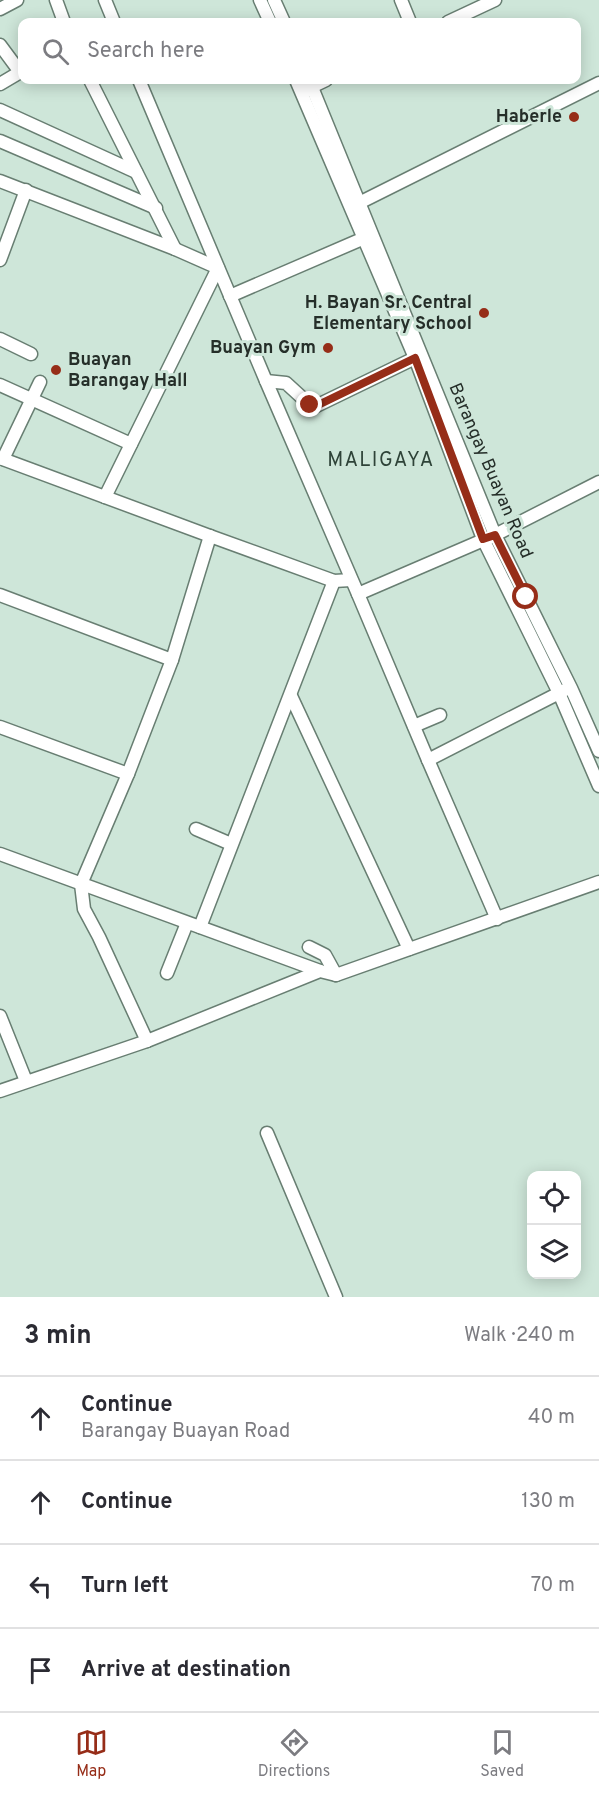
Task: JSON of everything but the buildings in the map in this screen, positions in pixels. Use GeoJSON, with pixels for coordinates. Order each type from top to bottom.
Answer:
{"type":"FeatureCollection","features":[{"type":"Feature","properties":{"kind":"street"},"geometry":{"type":"LineString","coordinates":[[0,9],[17,0]]}},
{"type":"Feature","properties":{"kind":"street"},"geometry":{"type":"LineString","coordinates":[[56,0],[63,18]]}},
{"type":"Feature","properties":{"kind":"street"},"geometry":{"type":"LineString","coordinates":[[105,0],[112,18]]}},
{"type":"Feature","properties":{"kind":"street"},"geometry":{"type":"LineString","coordinates":[[260,0],[268,18]]}},
{"type":"Feature","properties":{"kind":"street"},"geometry":{"type":"LineString","coordinates":[[274,0],[282,18]]}},
{"type":"Feature","properties":{"kind":"street"},"geometry":{"type":"LineString","coordinates":[[401,0],[408,18]]}},
{"type":"Feature","properties":{"kind":"street"},"geometry":{"type":"LineString","coordinates":[[457,18],[495,0]]}},
{"type":"Feature","properties":{"kind":"street"},"geometry":{"type":"LineString","coordinates":[[0,45],[18,68]]}},
{"type":"Feature","properties":{"kind":"street"},"geometry":{"type":"LineString","coordinates":[[0,84],[18,74]]}},
{"type":"Feature","properties":{"kind":"street"},"geometry":{"type":"LineString","coordinates":[[354,205],[599,83]]}},
{"type":"Feature","properties":{"kind":"street"},"geometry":{"type":"LineString","coordinates":[[92,84],[175,249]]}},
{"type":"Feature","properties":{"kind":"street"},"geometry":{"type":"LineString","coordinates":[[140,84],[497,919]]}},
{"type":"Feature","properties":{"kind":"street"},"geometry":{"type":"LineString","coordinates":[[307,86],[489,537]]}},
{"type":"Feature","properties":{"kind":"street"},"geometry":{"type":"LineString","coordinates":[[0,110],[136,172]]}},
{"type":"Feature","properties":{"kind":"street"},"geometry":{"type":"LineString","coordinates":[[0,141],[156,208]]}},
{"type":"Feature","properties":{"kind":"street"},"geometry":{"type":"LineString","coordinates":[[0,181],[218,268]]}},
{"type":"Feature","properties":{"kind":"street"},"geometry":{"type":"LineString","coordinates":[[0,260],[26,190]]}},
{"type":"Feature","properties":{"kind":"street"},"geometry":{"type":"LineString","coordinates":[[230,296],[368,237]]}},
{"type":"Feature","properties":{"kind":"street","name":"Barangay Buayan Road"},"geometry":{"type":"LineString","coordinates":[[368,237],[489,537],[565,690],[599,751]]}},
{"type":"Feature","properties":{"kind":"street"},"geometry":{"type":"LineString","coordinates":[[105,497],[218,268]]}},
{"type":"Feature","properties":{"kind":"street"},"geometry":{"type":"LineString","coordinates":[[0,339],[31,354]]}},
{"type":"Feature","properties":{"kind":"street"},"geometry":{"type":"LineString","coordinates":[[266,381],[286,383],[314,407],[415,358]]}},
{"type":"Feature","properties":{"kind":"street"},"geometry":{"type":"LineString","coordinates":[[40,382],[2,458],[334,581],[351,580]]}},
{"type":"Feature","properties":{"kind":"street"},"geometry":{"type":"LineString","coordinates":[[0,385],[131,444]]}},
{"type":"Feature","properties":{"kind":"street"},"geometry":{"type":"LineString","coordinates":[[358,594],[489,537],[598,484]]}},
{"type":"Feature","properties":{"kind":"street"},"geometry":{"type":"LineString","coordinates":[[147,1041],[84,909],[81,884],[128,774],[172,660],[210,536]]}},
{"type":"Feature","properties":{"kind":"street"},"geometry":{"type":"LineString","coordinates":[[200,927],[334,581]]}},
{"type":"Feature","properties":{"kind":"street"},"geometry":{"type":"LineString","coordinates":[[0,595],[172,660]]}},
{"type":"Feature","properties":{"kind":"street"},"geometry":{"type":"LineString","coordinates":[[428,760],[565,690],[599,786]]}},
{"type":"Feature","properties":{"kind":"street"},"geometry":{"type":"LineString","coordinates":[[291,696],[409,949]]}},
{"type":"Feature","properties":{"kind":"street"},"geometry":{"type":"LineString","coordinates":[[414,726],[440,716]]}},
{"type":"Feature","properties":{"kind":"street"},"geometry":{"type":"LineString","coordinates":[[0,727],[128,774]]}},
{"type":"Feature","properties":{"kind":"street"},"geometry":{"type":"LineString","coordinates":[[196,830],[231,844]]}},
{"type":"Feature","properties":{"kind":"street"},"geometry":{"type":"LineString","coordinates":[[0,854],[336,975],[599,882]]}},
{"type":"Feature","properties":{"kind":"street"},"geometry":{"type":"LineString","coordinates":[[167,974],[187,923]]}},
{"type":"Feature","properties":{"kind":"street"},"geometry":{"type":"LineString","coordinates":[[309,947],[325,955],[336,975]]}},
{"type":"Feature","properties":{"kind":"street"},"geometry":{"type":"LineString","coordinates":[[0,1090],[147,1041],[320,971]]}},
{"type":"Feature","properties":{"kind":"street"},"geometry":{"type":"LineString","coordinates":[[0,1016],[26,1081]]}},
{"type":"Feature","properties":{"kind":"street"},"geometry":{"type":"LineString","coordinates":[[267,1133],[336,1297]]}},
{"type":"Feature","properties":{"kind":"place","name":"Haberle"},"geometry":{"type":"Point","coordinates":[574,117]}},
{"type":"Feature","properties":{"kind":"place","name":"H. Bayan Sr. Central Elementary School"},"geometry":{"type":"Point","coordinates":[484,313]}},
{"type":"Feature","properties":{"kind":"place","name":"Buayan Gym"},"geometry":{"type":"Point","coordinates":[328,348]}},
{"type":"Feature","properties":{"kind":"place","name":"Buayan Barangay Hall"},"geometry":{"type":"Point","coordinates":[56,370]}},
{"type":"Feature","properties":{"kind":"district","name":"MALIGAYA"},"geometry":{"type":"Point","coordinates":[381,461]}},
{"type":"Feature","properties":{"kind":"route"},"geometry":{"type":"LineString","coordinates":[[310,405],[314,407],[415,358],[483,539],[495,535],[526,597]]}}]}
